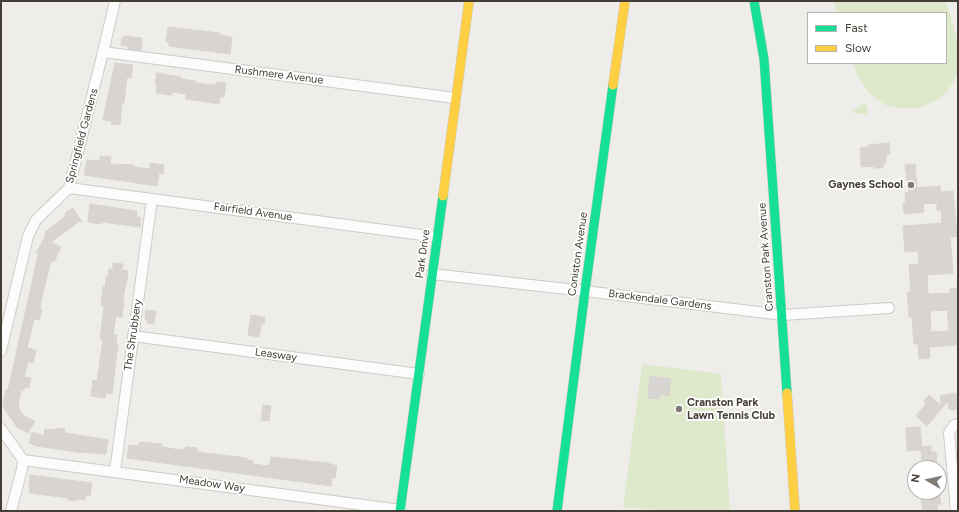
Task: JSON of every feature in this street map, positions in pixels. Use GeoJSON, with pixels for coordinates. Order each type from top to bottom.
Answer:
{"type":"FeatureCollection","features":[{"type":"Feature","properties":{"kind":"street","name":"Springfield Gardens"},"geometry":{"type":"LineString","coordinates":[[1,351],[28,236],[36,220],[69,188],[104,52],[114,1]]}},
{"type":"Feature","properties":{"kind":"street","name":"Park Drive"},"geometry":{"type":"LineString","coordinates":[[400,510],[469,1]]}},
{"type":"Feature","properties":{"kind":"street","name":"Coniston Avenue"},"geometry":{"type":"LineString","coordinates":[[557,511],[585,291],[625,1]]}},
{"type":"Feature","properties":{"kind":"street","name":"Cranston Park Avenue"},"geometry":{"type":"LineString","coordinates":[[754,1],[764,59],[783,315],[795,511]]}},
{"type":"Feature","properties":{"kind":"street","name":"Rushmere Avenue"},"geometry":{"type":"LineString","coordinates":[[104,52],[455,98]]}},
{"type":"Feature","properties":{"kind":"street","name":"Fairfield Avenue"},"geometry":{"type":"LineString","coordinates":[[69,188],[437,237]]}},
{"type":"Feature","properties":{"kind":"street","name":"The Shrubbery"},"geometry":{"type":"LineString","coordinates":[[115,471],[152,199]]}},
{"type":"Feature","properties":{"kind":"street","name":"Brackendale Gardens"},"geometry":{"type":"LineString","coordinates":[[432,274],[783,315],[889,308]]}},
{"type":"Feature","properties":{"kind":"street","name":"Leasway"},"geometry":{"type":"LineString","coordinates":[[133,336],[418,374]]}},
{"type":"Feature","properties":{"kind":"street"},"geometry":{"type":"LineString","coordinates":[[956,424],[949,433],[956,511]]}},
{"type":"Feature","properties":{"kind":"street"},"geometry":{"type":"LineString","coordinates":[[1,429],[23,460],[11,511]]}},
{"type":"Feature","properties":{"kind":"street","name":"Meadow Way"},"geometry":{"type":"LineString","coordinates":[[23,460],[400,510]]}},
{"type":"Feature","properties":{"kind":"green space"},"geometry":{"type":"Polygon","coordinates":[[[833,1],[946,1],[958,41],[958,73],[947,92],[939,99],[919,108],[897,108],[885,105],[869,93],[858,77],[853,64],[947,64],[947,12],[837,12],[833,1]]]}},
{"type":"Feature","properties":{"kind":"green space"},"geometry":{"type":"Polygon","coordinates":[[[865,103],[868,109],[867,115],[851,112],[865,103]]]}},
{"type":"Feature","properties":{"kind":"green space","name":"Cranston Park Lawn Tennis Club"},"geometry":{"type":"Polygon","coordinates":[[[642,364],[721,374],[730,511],[672,511],[623,507],[642,364]]]}},
{"type":"Feature","properties":{"kind":"building"},"geometry":{"type":"Polygon","coordinates":[[[168,27],[220,33],[219,35],[232,37],[230,54],[169,46],[169,42],[166,42],[168,27]]]}},
{"type":"Feature","properties":{"kind":"building"},"geometry":{"type":"Polygon","coordinates":[[[124,36],[142,38],[141,50],[128,49],[128,46],[121,45],[122,38],[124,38],[124,36]]]}},
{"type":"Feature","properties":{"kind":"building"},"geometry":{"type":"Polygon","coordinates":[[[115,63],[133,65],[131,78],[127,77],[124,103],[122,102],[120,125],[111,124],[112,121],[103,120],[115,63]]]}},
{"type":"Feature","properties":{"kind":"building"},"geometry":{"type":"Polygon","coordinates":[[[157,73],[181,77],[180,79],[196,81],[195,83],[216,85],[216,82],[226,83],[224,97],[220,97],[219,104],[186,99],[186,94],[172,92],[172,95],[156,93],[157,84],[155,84],[157,73]]]}},
{"type":"Feature","properties":{"kind":"building"},"geometry":{"type":"Polygon","coordinates":[[[889,143],[890,154],[886,155],[886,163],[883,163],[883,168],[874,168],[874,166],[861,167],[860,148],[869,147],[868,145],[889,143]]]}},
{"type":"Feature","properties":{"kind":"building"},"geometry":{"type":"Polygon","coordinates":[[[100,156],[111,157],[110,164],[134,165],[134,167],[150,169],[150,163],[164,165],[163,174],[159,173],[157,186],[84,175],[87,160],[100,161],[100,156]]]}},
{"type":"Feature","properties":{"kind":"building"},"geometry":{"type":"Polygon","coordinates":[[[915,164],[917,188],[940,186],[941,192],[953,191],[956,224],[958,224],[958,236],[950,237],[953,273],[927,275],[928,294],[950,293],[950,289],[958,288],[958,345],[929,347],[930,358],[919,359],[918,344],[914,344],[912,317],[909,317],[907,292],[911,292],[909,265],[919,264],[918,251],[905,252],[903,226],[942,223],[941,210],[937,211],[937,203],[923,204],[924,212],[904,214],[903,203],[906,203],[905,193],[909,193],[905,165],[915,164]],[[947,310],[930,311],[931,332],[949,331],[947,310]]]}},
{"type":"Feature","properties":{"kind":"building"},"geometry":{"type":"Polygon","coordinates":[[[90,204],[137,211],[136,217],[141,218],[140,227],[102,222],[101,224],[88,222],[90,204]]]}},
{"type":"Feature","properties":{"kind":"building"},"geometry":{"type":"Polygon","coordinates":[[[73,208],[82,222],[75,221],[77,223],[51,242],[61,247],[54,262],[51,261],[42,297],[40,309],[42,310],[39,320],[34,319],[27,348],[36,350],[33,363],[28,362],[24,377],[31,378],[29,388],[25,387],[24,390],[21,390],[18,407],[24,416],[35,421],[28,433],[17,427],[3,407],[6,389],[8,390],[39,251],[36,254],[46,234],[45,232],[66,216],[65,213],[73,208]]]}},
{"type":"Feature","properties":{"kind":"building"},"geometry":{"type":"Polygon","coordinates":[[[113,263],[123,264],[122,270],[128,271],[123,300],[122,317],[116,316],[113,335],[117,335],[116,344],[118,344],[112,394],[106,393],[105,398],[91,396],[93,380],[97,381],[103,339],[100,339],[104,306],[101,306],[103,287],[105,287],[109,269],[113,269],[113,263]]]}},
{"type":"Feature","properties":{"kind":"building"},"geometry":{"type":"Polygon","coordinates":[[[146,310],[156,311],[154,324],[147,323],[148,319],[145,319],[146,310]]]}},
{"type":"Feature","properties":{"kind":"building"},"geometry":{"type":"Polygon","coordinates":[[[251,315],[265,317],[264,324],[261,324],[259,337],[248,335],[251,315]]]}},
{"type":"Feature","properties":{"kind":"building"},"geometry":{"type":"Polygon","coordinates":[[[650,376],[671,379],[669,396],[660,394],[660,399],[648,398],[650,376]]]}},
{"type":"Feature","properties":{"kind":"building"},"geometry":{"type":"Polygon","coordinates":[[[955,393],[954,395],[958,394],[958,409],[949,409],[948,401],[927,426],[916,416],[926,404],[924,401],[929,395],[942,406],[940,396],[955,393]]]}},
{"type":"Feature","properties":{"kind":"building"},"geometry":{"type":"Polygon","coordinates":[[[263,405],[271,406],[269,421],[261,420],[263,405]]]}},
{"type":"Feature","properties":{"kind":"building"},"geometry":{"type":"Polygon","coordinates":[[[920,427],[922,447],[931,446],[931,452],[936,452],[936,460],[922,460],[921,450],[907,451],[906,428],[920,427]]]}},
{"type":"Feature","properties":{"kind":"building"},"geometry":{"type":"Polygon","coordinates":[[[56,428],[65,429],[65,433],[108,440],[106,454],[77,452],[36,446],[29,443],[32,432],[44,436],[45,429],[56,430],[56,428]]]}},
{"type":"Feature","properties":{"kind":"building"},"geometry":{"type":"Polygon","coordinates":[[[140,442],[162,444],[162,447],[174,449],[185,450],[186,447],[197,448],[197,452],[247,458],[247,460],[253,461],[253,464],[269,466],[271,457],[327,463],[337,466],[335,478],[332,478],[331,486],[127,458],[129,445],[139,446],[140,442]]]}},
{"type":"Feature","properties":{"kind":"building"},"geometry":{"type":"Polygon","coordinates":[[[30,475],[92,483],[90,496],[86,495],[85,500],[76,499],[76,501],[68,500],[69,498],[29,493],[30,475]]]}},
{"type":"Feature","properties":{"kind":"building"},"geometry":{"type":"Polygon","coordinates":[[[921,500],[940,500],[941,504],[937,504],[938,511],[923,511],[921,500]]]}},
{"type":"Feature","properties":{"kind":"traffic: fast"},"geometry":{"type":"LineString","coordinates":[[754,1],[764,59],[787,393]]}},
{"type":"Feature","properties":{"kind":"traffic: fast"},"geometry":{"type":"LineString","coordinates":[[557,511],[613,85]]}},
{"type":"Feature","properties":{"kind":"traffic: fast"},"geometry":{"type":"LineString","coordinates":[[400,511],[443,196]]}},
{"type":"Feature","properties":{"kind":"traffic: slow"},"geometry":{"type":"LineString","coordinates":[[443,196],[469,1]]}},
{"type":"Feature","properties":{"kind":"traffic: slow"},"geometry":{"type":"LineString","coordinates":[[613,85],[625,1]]}},
{"type":"Feature","properties":{"kind":"traffic: slow"},"geometry":{"type":"LineString","coordinates":[[787,393],[795,511]]}},
{"type":"Feature","properties":{"kind":"place","name":"Gaynes School"},"geometry":{"type":"Point","coordinates":[911,185]}},
{"type":"Feature","properties":{"kind":"place","name":"Cranston Park Lawn Tennis Club"},"geometry":{"type":"Point","coordinates":[679,409]}}]}
